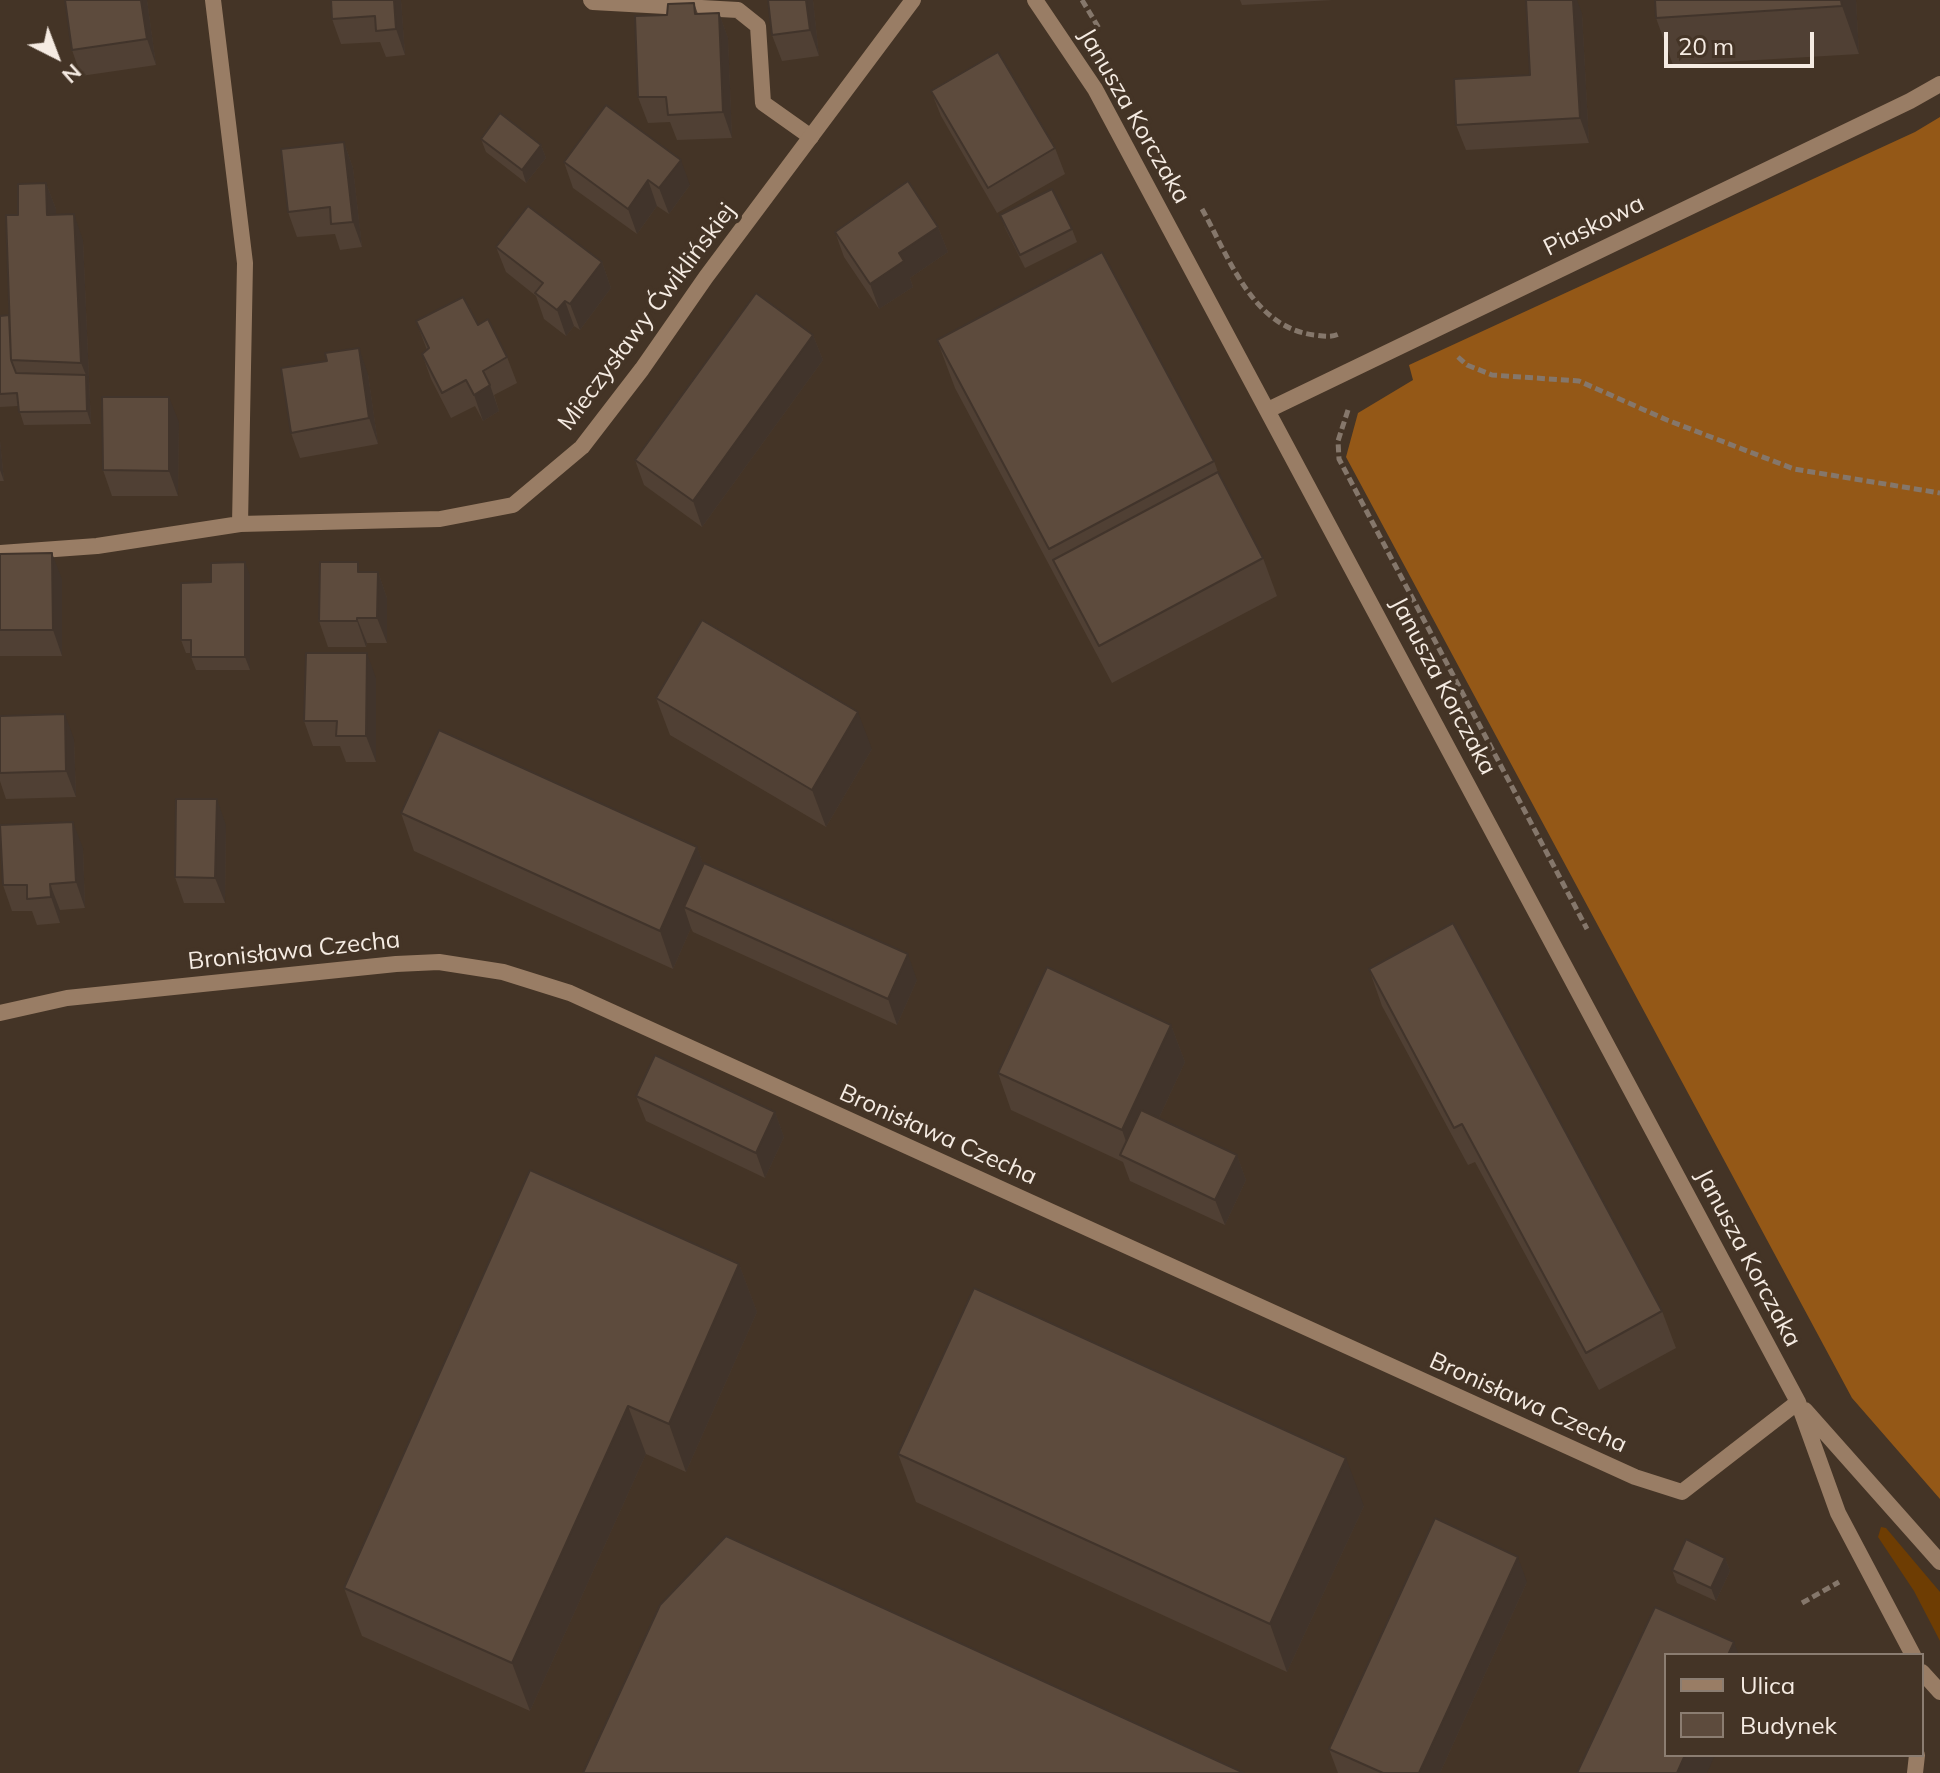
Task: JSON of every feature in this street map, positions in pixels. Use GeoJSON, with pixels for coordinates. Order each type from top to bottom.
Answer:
{"type":"FeatureCollection","features":[{"type":"Feature","properties":{"kind":"street"},"geometry":{"type":"LineString","coordinates":[[213,0],[245,263],[240,524]]}},
{"type":"Feature","properties":{"kind":"street"},"geometry":{"type":"LineString","coordinates":[[591,0],[738,10],[758,26],[763,103],[811,137]]}},
{"type":"Feature","properties":{"kind":"street","name":"Mieczysławy Ćwiklińskiej"},"geometry":{"type":"LineString","coordinates":[[0,553],[97,546],[240,524],[440,519],[513,505],[582,447],[913,0]]}},
{"type":"Feature","properties":{"kind":"street","name":"Janusza Korczaka"},"geometry":{"type":"LineString","coordinates":[[1035,0],[1095,89],[1798,1402],[1838,1513],[1912,1653]]}},
{"type":"Feature","properties":{"kind":"street","name":"Piaskowa"},"geometry":{"type":"LineString","coordinates":[[1268,410],[1940,84]]}},
{"type":"Feature","properties":{"kind":"street","name":"Bronisława Czecha"},"geometry":{"type":"LineString","coordinates":[[0,1013],[67,998],[396,964],[439,962],[503,972],[570,993],[1635,1477],[1682,1492],[1798,1402]]}},
{"type":"Feature","properties":{"kind":"street","name":"Janusza Korczaka"},"geometry":{"type":"LineString","coordinates":[[1798,1402],[1933,1549],[1940,1562]]}},
{"type":"Feature","properties":{"kind":"street"},"geometry":{"type":"LineString","coordinates":[[1924,1674],[1940,1692]]}},
{"type":"Feature","properties":{"kind":"path"},"geometry":{"type":"LineString","coordinates":[[1082,0],[1106,40]]}},
{"type":"Feature","properties":{"kind":"path"},"geometry":{"type":"LineString","coordinates":[[1199,204],[1258,305],[1276,322],[1303,334],[1331,337],[1343,332]]}},
{"type":"Feature","properties":{"kind":"path"},"geometry":{"type":"LineString","coordinates":[[1451,350],[1467,365],[1492,375],[1579,381],[1667,420],[1794,469],[1940,493]]}},
{"type":"Feature","properties":{"kind":"path"},"geometry":{"type":"LineString","coordinates":[[1354,403],[1345,414],[1338,441],[1339,459],[1593,939]]}},
{"type":"Feature","properties":{"kind":"shaded area"},"geometry":{"type":"Polygon","coordinates":[[[1940,117],[1940,1499],[1852,1398],[1346,457],[1358,413],[1413,380],[1409,365],[1915,132],[1940,117]]]}},
{"type":"Feature","properties":{"kind":"shaded area"},"geometry":{"type":"Polygon","coordinates":[[[1881,1527],[1886,1528],[1940,1592],[1940,1641],[1914,1591],[1878,1537],[1881,1527]]]}},
{"type":"Feature","properties":{"kind":"building"},"geometry":{"type":"Polygon","coordinates":[[[65,0],[141,0],[147,39],[72,50],[65,0]]]}},
{"type":"Feature","properties":{"kind":"building"},"geometry":{"type":"Polygon","coordinates":[[[331,0],[394,0],[396,29],[376,31],[375,16],[332,19],[331,0]]]}},
{"type":"Feature","properties":{"kind":"building"},"geometry":{"type":"Polygon","coordinates":[[[768,0],[806,0],[810,30],[772,35],[768,0]]]}},
{"type":"Feature","properties":{"kind":"building"},"geometry":{"type":"Polygon","coordinates":[[[1526,0],[1573,0],[1580,118],[1456,125],[1454,79],[1530,75],[1526,0]]]}},
{"type":"Feature","properties":{"kind":"building"},"geometry":{"type":"Polygon","coordinates":[[[1655,0],[1841,0],[1842,6],[1656,18],[1655,0]]]}},
{"type":"Feature","properties":{"kind":"building"},"geometry":{"type":"Polygon","coordinates":[[[694,3],[695,14],[719,13],[723,112],[668,115],[666,97],[638,97],[635,16],[667,15],[668,4],[694,3]]]}},
{"type":"Feature","properties":{"kind":"building"},"geometry":{"type":"Polygon","coordinates":[[[998,52],[1055,148],[988,188],[931,91],[998,52]]]}},
{"type":"Feature","properties":{"kind":"building"},"geometry":{"type":"Polygon","coordinates":[[[606,105],[681,160],[659,188],[648,180],[628,209],[564,162],[606,105]]]}},
{"type":"Feature","properties":{"kind":"building"},"geometry":{"type":"Polygon","coordinates":[[[500,113],[541,145],[522,170],[481,139],[500,113]]]}},
{"type":"Feature","properties":{"kind":"building"},"geometry":{"type":"Polygon","coordinates":[[[344,142],[353,222],[331,224],[330,207],[288,212],[281,149],[344,142]]]}},
{"type":"Feature","properties":{"kind":"building"},"geometry":{"type":"Polygon","coordinates":[[[908,181],[938,227],[899,253],[904,261],[870,284],[835,232],[908,181]]]}},
{"type":"Feature","properties":{"kind":"building"},"geometry":{"type":"Polygon","coordinates":[[[46,183],[47,215],[74,214],[81,363],[11,360],[6,215],[18,215],[18,184],[46,183]]]}},
{"type":"Feature","properties":{"kind":"building"},"geometry":{"type":"Polygon","coordinates":[[[1052,189],[1072,229],[1020,255],[1000,215],[1052,189]]]}},
{"type":"Feature","properties":{"kind":"building"},"geometry":{"type":"Polygon","coordinates":[[[528,206],[602,262],[570,304],[565,301],[557,310],[535,293],[543,283],[496,247],[528,206]]]}},
{"type":"Feature","properties":{"kind":"building"},"geometry":{"type":"Polygon","coordinates":[[[1102,252],[1214,461],[1049,549],[937,340],[1102,252]]]}},
{"type":"Feature","properties":{"kind":"building"},"geometry":{"type":"Polygon","coordinates":[[[756,293],[813,335],[693,501],[635,460],[756,293]]]}},
{"type":"Feature","properties":{"kind":"building"},"geometry":{"type":"Polygon","coordinates":[[[463,297],[478,325],[488,319],[507,357],[483,371],[490,385],[474,395],[466,380],[442,393],[422,354],[429,348],[416,321],[463,297]]]}},
{"type":"Feature","properties":{"kind":"building"},"geometry":{"type":"Polygon","coordinates":[[[9,315],[11,360],[16,373],[86,375],[87,411],[19,412],[17,393],[0,394],[0,316],[9,315]]]}},
{"type":"Feature","properties":{"kind":"building"},"geometry":{"type":"Polygon","coordinates":[[[359,348],[369,418],[291,433],[281,368],[327,361],[325,353],[359,348]]]}},
{"type":"Feature","properties":{"kind":"building"},"geometry":{"type":"Polygon","coordinates":[[[102,397],[169,397],[169,471],[103,470],[102,397]]]}},
{"type":"Feature","properties":{"kind":"building"},"geometry":{"type":"Polygon","coordinates":[[[1218,472],[1263,558],[1099,646],[1053,560],[1218,472]]]}},
{"type":"Feature","properties":{"kind":"building"},"geometry":{"type":"Polygon","coordinates":[[[52,553],[53,630],[0,630],[0,554],[52,553]]]}},
{"type":"Feature","properties":{"kind":"building"},"geometry":{"type":"Polygon","coordinates":[[[245,562],[245,657],[191,657],[191,640],[181,640],[181,583],[211,582],[211,563],[245,562]]]}},
{"type":"Feature","properties":{"kind":"building"},"geometry":{"type":"Polygon","coordinates":[[[320,562],[358,562],[358,572],[378,572],[377,618],[319,621],[320,562]]]}},
{"type":"Feature","properties":{"kind":"building"},"geometry":{"type":"Polygon","coordinates":[[[702,620],[858,712],[812,790],[656,698],[702,620]]]}},
{"type":"Feature","properties":{"kind":"building"},"geometry":{"type":"Polygon","coordinates":[[[306,653],[367,653],[366,736],[336,736],[337,721],[304,721],[306,653]]]}},
{"type":"Feature","properties":{"kind":"building"},"geometry":{"type":"Polygon","coordinates":[[[65,714],[66,771],[0,773],[0,716],[65,714]]]}},
{"type":"Feature","properties":{"kind":"building"},"geometry":{"type":"Polygon","coordinates":[[[439,730],[697,847],[660,931],[401,813],[439,730]]]}},
{"type":"Feature","properties":{"kind":"building"},"geometry":{"type":"Polygon","coordinates":[[[176,799],[217,799],[215,878],[175,877],[176,799]]]}},
{"type":"Feature","properties":{"kind":"building"},"geometry":{"type":"Polygon","coordinates":[[[73,822],[76,882],[50,884],[51,897],[27,899],[27,885],[3,885],[0,825],[73,822]]]}},
{"type":"Feature","properties":{"kind":"building"},"geometry":{"type":"Polygon","coordinates":[[[704,863],[908,954],[888,999],[684,907],[704,863]]]}},
{"type":"Feature","properties":{"kind":"building"},"geometry":{"type":"Polygon","coordinates":[[[1453,923],[1662,1311],[1586,1353],[1462,1124],[1454,1128],[1369,969],[1453,923]]]}},
{"type":"Feature","properties":{"kind":"building"},"geometry":{"type":"Polygon","coordinates":[[[1047,967],[1171,1025],[1122,1130],[998,1073],[1047,967]]]}},
{"type":"Feature","properties":{"kind":"building"},"geometry":{"type":"Polygon","coordinates":[[[655,1055],[775,1112],[756,1153],[636,1096],[655,1055]]]}},
{"type":"Feature","properties":{"kind":"building"},"geometry":{"type":"Polygon","coordinates":[[[1141,1110],[1237,1155],[1215,1200],[1120,1155],[1141,1110]]]}},
{"type":"Feature","properties":{"kind":"building"},"geometry":{"type":"Polygon","coordinates":[[[530,1170],[739,1264],[669,1424],[628,1406],[512,1663],[344,1588],[530,1170]]]}},
{"type":"Feature","properties":{"kind":"building"},"geometry":{"type":"Polygon","coordinates":[[[974,1288],[1346,1458],[1270,1624],[898,1454],[974,1288]]]}},
{"type":"Feature","properties":{"kind":"building"},"geometry":{"type":"Polygon","coordinates":[[[1435,1518],[1518,1557],[1419,1773],[1383,1773],[1329,1749],[1435,1518]]]}},
{"type":"Feature","properties":{"kind":"building"},"geometry":{"type":"Polygon","coordinates":[[[726,1536],[1244,1773],[583,1773],[660,1605],[726,1536]]]}},
{"type":"Feature","properties":{"kind":"building"},"geometry":{"type":"Polygon","coordinates":[[[1686,1539],[1725,1558],[1711,1588],[1672,1570],[1686,1539]]]}},
{"type":"Feature","properties":{"kind":"building"},"geometry":{"type":"Polygon","coordinates":[[[1655,1607],[1734,1642],[1729,1653],[1664,1653],[1664,1757],[1684,1757],[1677,1773],[1577,1773],[1655,1607]]]}}]}
